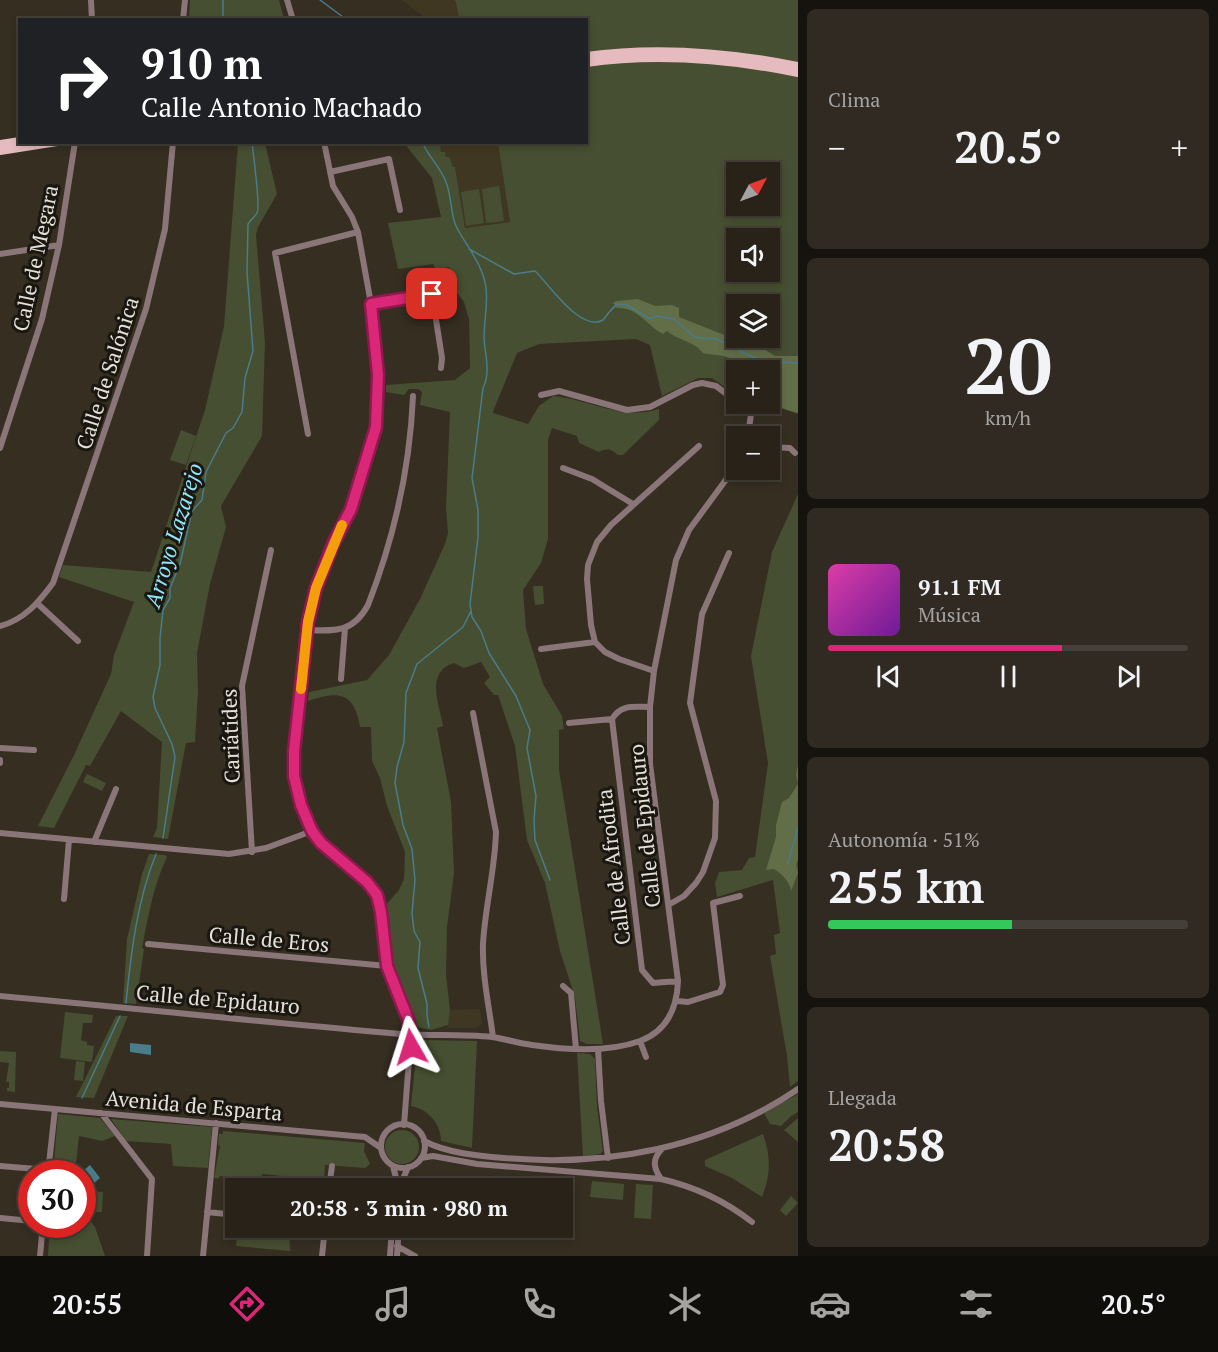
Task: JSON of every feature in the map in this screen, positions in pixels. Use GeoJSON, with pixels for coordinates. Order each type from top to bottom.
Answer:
{"type":"FeatureCollection","features":[{"type":"Feature","properties":{"kind":"main road"},"geometry":{"type":"LineString","coordinates":[[588,56],[682,51],[750,57],[798,66]]}},
{"type":"Feature","properties":{"kind":"main road"},"geometry":{"type":"LineString","coordinates":[[588,63],[646,58],[682,58],[750,64],[798,73]]}},
{"type":"Feature","properties":{"kind":"main road"},"geometry":{"type":"LineString","coordinates":[[0,144],[18,141]]}},
{"type":"Feature","properties":{"kind":"main road"},"geometry":{"type":"LineString","coordinates":[[0,151],[44,144]]}},
{"type":"Feature","properties":{"kind":"street"},"geometry":{"type":"LineString","coordinates":[[92,0],[92,18]]}},
{"type":"Feature","properties":{"kind":"street"},"geometry":{"type":"LineString","coordinates":[[183,18],[185,0]]}},
{"type":"Feature","properties":{"kind":"street"},"geometry":{"type":"LineString","coordinates":[[287,0],[292,18]]}},
{"type":"Feature","properties":{"kind":"street","name":"Calle de Megara"},"geometry":{"type":"LineString","coordinates":[[0,448],[42,319],[58,245],[75,144]]}},
{"type":"Feature","properties":{"kind":"street","name":"Calle de Salónica"},"geometry":{"type":"LineString","coordinates":[[0,626],[21,617],[38,604],[53,583],[146,309],[165,229],[173,144]]}},
{"type":"Feature","properties":{"kind":"street"},"geometry":{"type":"LineString","coordinates":[[324,144],[333,186],[352,217],[357,232],[371,304],[378,375],[376,427],[351,509],[334,542],[316,588],[307,630],[294,751],[294,776],[301,805],[312,831],[321,843],[367,882],[377,895],[387,966],[408,1019],[411,1034],[404,1125]]}},
{"type":"Feature","properties":{"kind":"street"},"geometry":{"type":"LineString","coordinates":[[330,172],[389,159],[400,210]]}},
{"type":"Feature","properties":{"kind":"street"},"geometry":{"type":"LineString","coordinates":[[308,434],[275,253],[357,232]]}},
{"type":"Feature","properties":{"kind":"street"},"geometry":{"type":"LineString","coordinates":[[0,254],[58,245]]}},
{"type":"Feature","properties":{"kind":"street"},"geometry":{"type":"LineString","coordinates":[[371,304],[432,294],[442,358],[441,368]]}},
{"type":"Feature","properties":{"kind":"street"},"geometry":{"type":"LineString","coordinates":[[541,395],[559,391],[627,410],[650,407],[693,385],[702,383],[716,386],[726,393]]}},
{"type":"Feature","properties":{"kind":"street"},"geometry":{"type":"LineString","coordinates":[[307,630],[333,631],[345,628],[360,617],[368,605],[397,520],[412,434],[413,396]]}},
{"type":"Feature","properties":{"kind":"street"},"geometry":{"type":"LineString","coordinates":[[654,671],[605,652],[596,642],[591,625],[588,565],[597,542],[611,525],[699,446]]}},
{"type":"Feature","properties":{"kind":"street"},"geometry":{"type":"LineString","coordinates":[[780,448],[790,448],[795,453]]}},
{"type":"Feature","properties":{"kind":"street"},"geometry":{"type":"LineString","coordinates":[[563,468],[592,479],[633,504]]}},
{"type":"Feature","properties":{"kind":"street","name":"Calle de Epidauro"},"geometry":{"type":"LineString","coordinates":[[0,996],[411,1034],[493,1037],[533,1045],[576,1049],[598,1049],[640,1041],[661,1028],[670,1017],[677,1001],[678,981],[670,904],[650,764],[650,707],[654,671],[676,560],[689,530],[726,480]]}},
{"type":"Feature","properties":{"kind":"street","name":"Cariátides"},"geometry":{"type":"LineString","coordinates":[[252,852],[242,686],[271,550]]}},
{"type":"Feature","properties":{"kind":"street"},"geometry":{"type":"LineString","coordinates":[[670,904],[684,896],[696,883],[716,838],[716,801],[690,703],[702,614],[729,553]]}},
{"type":"Feature","properties":{"kind":"street"},"geometry":{"type":"LineString","coordinates":[[38,604],[78,641]]}},
{"type":"Feature","properties":{"kind":"street"},"geometry":{"type":"LineString","coordinates":[[342,679],[345,628]]}},
{"type":"Feature","properties":{"kind":"street"},"geometry":{"type":"LineString","coordinates":[[541,648],[596,642]]}},
{"type":"Feature","properties":{"kind":"street"},"geometry":{"type":"LineString","coordinates":[[569,723],[612,719],[616,711],[624,706],[650,707]]}},
{"type":"Feature","properties":{"kind":"street"},"geometry":{"type":"LineString","coordinates":[[473,713],[496,832],[483,951],[483,968],[493,1037]]}},
{"type":"Feature","properties":{"kind":"street","name":"Calle de Afrodita"},"geometry":{"type":"LineString","coordinates":[[612,719],[642,970],[653,983],[678,981]]}},
{"type":"Feature","properties":{"kind":"street"},"geometry":{"type":"LineString","coordinates":[[0,748],[34,750]]}},
{"type":"Feature","properties":{"kind":"street"},"geometry":{"type":"LineString","coordinates":[[94,842],[116,789]]}},
{"type":"Feature","properties":{"kind":"street"},"geometry":{"type":"LineString","coordinates":[[0,833],[230,854],[252,852],[312,831]]}},
{"type":"Feature","properties":{"kind":"street"},"geometry":{"type":"LineString","coordinates":[[64,899],[69,840]]}},
{"type":"Feature","properties":{"kind":"street"},"geometry":{"type":"LineString","coordinates":[[677,1001],[688,1002],[720,992],[723,985],[712,903],[740,896]]}},
{"type":"Feature","properties":{"kind":"street","name":"Calle de Eros"},"geometry":{"type":"LineString","coordinates":[[148,944],[387,966]]}},
{"type":"Feature","properties":{"kind":"street"},"geometry":{"type":"LineString","coordinates":[[563,986],[571,993],[576,1049]]}},
{"type":"Feature","properties":{"kind":"street"},"geometry":{"type":"LineString","coordinates":[[640,1041],[646,1057]]}},
{"type":"Feature","properties":{"kind":"street"},"geometry":{"type":"LineString","coordinates":[[598,1049],[608,1158]]}},
{"type":"Feature","properties":{"kind":"street"},"geometry":{"type":"LineString","coordinates":[[394,1178],[393,1166],[385,1158],[381,1148],[383,1136],[398,1125],[416,1130],[424,1141],[434,1147],[480,1156],[531,1161],[578,1161],[662,1148],[695,1139],[758,1114],[798,1089]]}},
{"type":"Feature","properties":{"kind":"street","name":"Avenida de Esparta"},"geometry":{"type":"LineString","coordinates":[[0,1104],[365,1137],[381,1148]]}},
{"type":"Feature","properties":{"kind":"street"},"geometry":{"type":"LineString","coordinates":[[49,1160],[55,1109]]}},
{"type":"Feature","properties":{"kind":"street"},"geometry":{"type":"LineString","coordinates":[[101,1113],[152,1179],[147,1256]]}},
{"type":"Feature","properties":{"kind":"street"},"geometry":{"type":"LineString","coordinates":[[203,1256],[216,1123]]}},
{"type":"Feature","properties":{"kind":"street"},"geometry":{"type":"LineString","coordinates":[[421,1158],[424,1141]]}},
{"type":"Feature","properties":{"kind":"street"},"geometry":{"type":"LineString","coordinates":[[661,1179],[655,1170],[654,1162],[662,1148]]}},
{"type":"Feature","properties":{"kind":"street"},"geometry":{"type":"LineString","coordinates":[[403,1178],[408,1167],[421,1158],[432,1156],[477,1164],[661,1179],[687,1184],[711,1194],[752,1222]]}},
{"type":"Feature","properties":{"kind":"street"},"geometry":{"type":"LineString","coordinates":[[577,1172],[578,1161]]}},
{"type":"Feature","properties":{"kind":"street"},"geometry":{"type":"LineString","coordinates":[[0,1166],[18,1168]]}},
{"type":"Feature","properties":{"kind":"street"},"geometry":{"type":"LineString","coordinates":[[330,1178],[332,1166]]}},
{"type":"Feature","properties":{"kind":"street"},"geometry":{"type":"LineString","coordinates":[[393,1166],[408,1167]]}},
{"type":"Feature","properties":{"kind":"street"},"geometry":{"type":"LineString","coordinates":[[207,1212],[225,1214]]}},
{"type":"Feature","properties":{"kind":"street"},"geometry":{"type":"LineString","coordinates":[[0,1218],[18,1220]]}},
{"type":"Feature","properties":{"kind":"street"},"geometry":{"type":"LineString","coordinates":[[40,1256],[42,1238]]}},
{"type":"Feature","properties":{"kind":"street"},"geometry":{"type":"LineString","coordinates":[[322,1256],[324,1238]]}},
{"type":"Feature","properties":{"kind":"street"},"geometry":{"type":"LineString","coordinates":[[390,1256],[391,1238]]}},
{"type":"Feature","properties":{"kind":"street"},"geometry":{"type":"LineString","coordinates":[[397,1256],[398,1238]]}},
{"type":"Feature","properties":{"kind":"street"},"geometry":{"type":"LineString","coordinates":[[398,1246],[415,1256]]}},
{"type":"Feature","properties":{"kind":"shaded area"},"geometry":{"type":"Polygon","coordinates":[[[402,0],[454,0],[456,2],[459,18],[424,17],[402,0]]]}},
{"type":"Feature","properties":{"kind":"shaded area"},"geometry":{"type":"Polygon","coordinates":[[[437,144],[498,144],[510,222],[465,228],[455,167],[441,152],[437,144]]]}},
{"type":"Feature","properties":{"kind":"shaded area"},"geometry":{"type":"Polygon","coordinates":[[[480,1009],[482,1024],[477,1028],[447,1028],[450,1010],[480,1009]]]}},
{"type":"Feature","properties":{"kind":"green space"},"geometry":{"type":"Polygon","coordinates":[[[190,0],[279,0],[284,18],[189,18],[190,0]]]}},
{"type":"Feature","properties":{"kind":"green space"},"geometry":{"type":"Polygon","coordinates":[[[454,0],[798,0],[798,414],[780,408],[780,360],[726,360],[726,388],[712,378],[698,378],[662,396],[650,345],[636,339],[539,344],[517,353],[493,413],[528,424],[539,406],[553,396],[619,411],[645,412],[659,409],[659,420],[623,455],[609,450],[599,452],[579,443],[577,436],[552,428],[548,440],[548,539],[541,563],[523,590],[526,629],[543,684],[562,716],[564,729],[559,730],[559,770],[603,1044],[587,1044],[580,1041],[575,997],[560,951],[545,883],[527,840],[515,746],[498,695],[494,695],[484,683],[490,677],[481,662],[464,668],[454,663],[439,673],[437,681],[437,698],[443,726],[437,728],[451,802],[454,873],[447,927],[446,975],[450,1010],[448,1025],[431,1030],[417,1027],[392,959],[385,906],[399,890],[404,879],[405,852],[372,761],[371,727],[360,727],[354,706],[343,697],[336,695],[308,701],[309,692],[367,680],[389,655],[420,599],[448,533],[446,508],[450,412],[420,405],[422,392],[418,389],[409,389],[404,395],[386,392],[386,385],[455,380],[470,368],[469,319],[464,302],[457,293],[449,267],[436,270],[433,264],[398,269],[388,223],[441,217],[432,178],[405,144],[437,144],[440,145],[441,152],[445,152],[446,157],[449,157],[455,167],[465,228],[510,222],[498,144],[588,144],[588,18],[459,18],[454,0]]]}},
{"type":"Feature","properties":{"kind":"green space"},"geometry":{"type":"Polygon","coordinates":[[[238,144],[265,144],[277,194],[258,227],[256,235],[265,342],[262,436],[221,506],[226,527],[210,584],[197,653],[198,691],[195,742],[186,743],[168,839],[153,837],[157,828],[162,742],[121,711],[90,766],[86,765],[54,828],[38,826],[111,674],[114,655],[134,602],[59,577],[63,565],[151,572],[205,410],[224,326],[238,144]]]}},
{"type":"Feature","properties":{"kind":"green space"},"geometry":{"type":"Polygon","coordinates":[[[499,186],[504,221],[486,223],[482,189],[499,186]]]}},
{"type":"Feature","properties":{"kind":"green space"},"geometry":{"type":"Polygon","coordinates":[[[479,189],[484,223],[466,226],[461,192],[479,189]]]}},
{"type":"Feature","properties":{"kind":"green space"},"geometry":{"type":"Polygon","coordinates":[[[638,299],[655,306],[672,305],[679,308],[679,317],[726,336],[726,348],[763,348],[775,356],[798,356],[798,413],[780,408],[780,360],[734,360],[703,353],[695,346],[667,331],[663,334],[631,310],[617,308],[613,303],[638,299]]]}},
{"type":"Feature","properties":{"kind":"green space"},"geometry":{"type":"Polygon","coordinates":[[[181,430],[196,436],[186,465],[170,460],[181,430]]]}},
{"type":"Feature","properties":{"kind":"green space"},"geometry":{"type":"Polygon","coordinates":[[[798,494],[798,1081],[790,1087],[770,956],[776,954],[774,935],[780,933],[773,880],[717,897],[715,883],[719,872],[742,870],[749,858],[755,857],[768,763],[751,656],[772,552],[798,494]]]}},
{"type":"Feature","properties":{"kind":"green space"},"geometry":{"type":"Polygon","coordinates":[[[533,586],[543,586],[544,604],[535,605],[533,586]]]}},
{"type":"Feature","properties":{"kind":"green space"},"geometry":{"type":"Polygon","coordinates":[[[87,774],[106,783],[102,791],[83,782],[87,774]]]}},
{"type":"Feature","properties":{"kind":"green space"},"geometry":{"type":"Polygon","coordinates":[[[798,784],[798,860],[796,864],[798,873],[791,891],[787,881],[780,873],[774,869],[766,870],[776,837],[776,825],[782,802],[789,798],[798,784]]]}},
{"type":"Feature","properties":{"kind":"green space"},"geometry":{"type":"Polygon","coordinates":[[[149,854],[167,857],[158,879],[149,914],[142,948],[144,949],[136,1004],[123,1003],[127,939],[149,854]]]}},
{"type":"Feature","properties":{"kind":"green space"},"geometry":{"type":"Polygon","coordinates":[[[65,1012],[93,1015],[92,1023],[83,1023],[81,1040],[87,1042],[87,1045],[94,1046],[92,1062],[60,1058],[65,1012]]]}},
{"type":"Feature","properties":{"kind":"green space"},"geometry":{"type":"Polygon","coordinates":[[[116,1016],[128,1016],[94,1098],[76,1097],[116,1016]]]}},
{"type":"Feature","properties":{"kind":"green space"},"geometry":{"type":"Polygon","coordinates":[[[421,1040],[477,1041],[472,1148],[441,1141],[439,1129],[432,1118],[423,1110],[411,1106],[417,1045],[421,1040]]]}},
{"type":"Feature","properties":{"kind":"green space"},"geometry":{"type":"Polygon","coordinates":[[[0,1051],[16,1052],[15,1092],[7,1091],[9,1063],[0,1062],[0,1051]]]}},
{"type":"Feature","properties":{"kind":"green space"},"geometry":{"type":"Polygon","coordinates":[[[577,1053],[590,1054],[595,1059],[597,1107],[603,1151],[600,1154],[583,1156],[577,1053]]]}},
{"type":"Feature","properties":{"kind":"green space"},"geometry":{"type":"Polygon","coordinates":[[[76,1061],[85,1062],[83,1081],[74,1080],[76,1061]]]}},
{"type":"Feature","properties":{"kind":"green space"},"geometry":{"type":"Polygon","coordinates":[[[798,1094],[798,1112],[781,1126],[770,1124],[764,1113],[798,1094]]]}},
{"type":"Feature","properties":{"kind":"green space"},"geometry":{"type":"Polygon","coordinates":[[[58,1114],[100,1118],[115,1136],[102,1141],[79,1136],[76,1160],[54,1160],[58,1114]]]}},
{"type":"Feature","properties":{"kind":"green space"},"geometry":{"type":"Polygon","coordinates":[[[798,1118],[798,1142],[784,1130],[798,1118]]]}},
{"type":"Feature","properties":{"kind":"green space"},"geometry":{"type":"Polygon","coordinates":[[[111,1119],[212,1127],[208,1168],[173,1166],[171,1144],[126,1141],[111,1119]]]}},
{"type":"Feature","properties":{"kind":"green space"},"geometry":{"type":"Polygon","coordinates":[[[402,1130],[414,1135],[419,1147],[414,1159],[402,1164],[390,1159],[385,1147],[390,1135],[402,1130]]]}},
{"type":"Feature","properties":{"kind":"green space"},"geometry":{"type":"Polygon","coordinates":[[[223,1131],[365,1143],[364,1151],[370,1164],[365,1168],[325,1165],[324,1178],[262,1174],[262,1178],[220,1176],[214,1178],[220,1146],[218,1145],[219,1134],[223,1134],[223,1131]]]}},
{"type":"Feature","properties":{"kind":"green space"},"geometry":{"type":"Polygon","coordinates":[[[763,1134],[769,1166],[762,1197],[732,1178],[705,1166],[705,1160],[763,1134]]]}},
{"type":"Feature","properties":{"kind":"green space"},"geometry":{"type":"Polygon","coordinates":[[[592,1181],[624,1184],[623,1200],[590,1197],[592,1181]]]}},
{"type":"Feature","properties":{"kind":"green space"},"geometry":{"type":"Polygon","coordinates":[[[636,1184],[653,1185],[651,1219],[634,1218],[636,1184]]]}},
{"type":"Feature","properties":{"kind":"green space"},"geometry":{"type":"Polygon","coordinates":[[[96,1191],[103,1192],[102,1212],[96,1212],[96,1191]]]}},
{"type":"Feature","properties":{"kind":"green space"},"geometry":{"type":"Polygon","coordinates":[[[791,1196],[798,1203],[786,1216],[780,1210],[791,1196]]]}},
{"type":"Feature","properties":{"kind":"green space"},"geometry":{"type":"Polygon","coordinates":[[[96,1230],[105,1256],[48,1256],[49,1238],[96,1238],[96,1230]]]}},
{"type":"Feature","properties":{"kind":"green space"},"geometry":{"type":"Polygon","coordinates":[[[237,1238],[289,1238],[290,1251],[236,1246],[237,1238]]]}},
{"type":"Feature","properties":{"kind":"water"},"geometry":{"type":"Polygon","coordinates":[[[130,1043],[151,1045],[151,1055],[130,1052],[130,1043]]]}},
{"type":"Feature","properties":{"kind":"waterway","name":"Arroyo Lazarejo"},"geometry":{"type":"LineString","coordinates":[[223,0],[223,18]]}},
{"type":"Feature","properties":{"kind":"waterway"},"geometry":{"type":"LineString","coordinates":[[320,0],[344,18]]}},
{"type":"Feature","properties":{"kind":"waterway","name":"Arroyo Lazarejo"},"geometry":{"type":"LineString","coordinates":[[163,838],[175,757],[172,744],[155,708],[153,697],[160,665],[163,610],[170,598],[170,588],[180,564],[192,511],[202,500],[206,472],[226,433],[233,428],[242,412],[245,378],[253,351],[247,272],[248,224],[258,209],[252,144]]}},
{"type":"Feature","properties":{"kind":"waterway"},"geometry":{"type":"LineString","coordinates":[[423,144],[444,177],[454,222],[478,263],[486,288],[484,338],[487,370],[472,478],[478,510],[478,537],[470,604],[472,617],[481,631],[489,653],[516,696],[530,730],[527,748],[536,796],[535,840],[550,880]]}},
{"type":"Feature","properties":{"kind":"waterway"},"geometry":{"type":"LineString","coordinates":[[469,249],[514,274],[535,271],[566,305],[585,320],[594,322],[603,320],[618,304],[627,305],[650,319],[656,316],[674,319],[695,337],[714,338],[753,357],[770,362],[798,363]]}},
{"type":"Feature","properties":{"kind":"waterway"},"geometry":{"type":"LineString","coordinates":[[429,1027],[427,1004],[418,968],[420,942],[414,931],[412,913],[415,880],[412,849],[403,825],[395,783],[404,742],[406,693],[417,664],[463,627],[471,611]]}},
{"type":"Feature","properties":{"kind":"waterway"},"geometry":{"type":"LineString","coordinates":[[788,863],[798,827]]}},
{"type":"Feature","properties":{"kind":"waterway","name":"Arroyo Lazarejo"},"geometry":{"type":"LineString","coordinates":[[126,1003],[139,909],[156,854]]}},
{"type":"Feature","properties":{"kind":"waterway","name":"Arroyo Lazarejo"},"geometry":{"type":"LineString","coordinates":[[82,1098],[120,1016]]}},
{"type":"Feature","properties":{"kind":"slow traffic"},"geometry":{"type":"LineString","coordinates":[[301,689],[308,622],[316,588],[342,525]]}},
{"type":"Feature","properties":{"kind":"route"},"geometry":{"type":"LineString","coordinates":[[411,1047],[408,1019],[387,966],[377,895],[367,882],[321,843],[312,831],[296,789],[294,751],[308,622],[316,588],[334,542],[351,509],[376,427],[378,375],[371,304],[432,294]]}}]}
